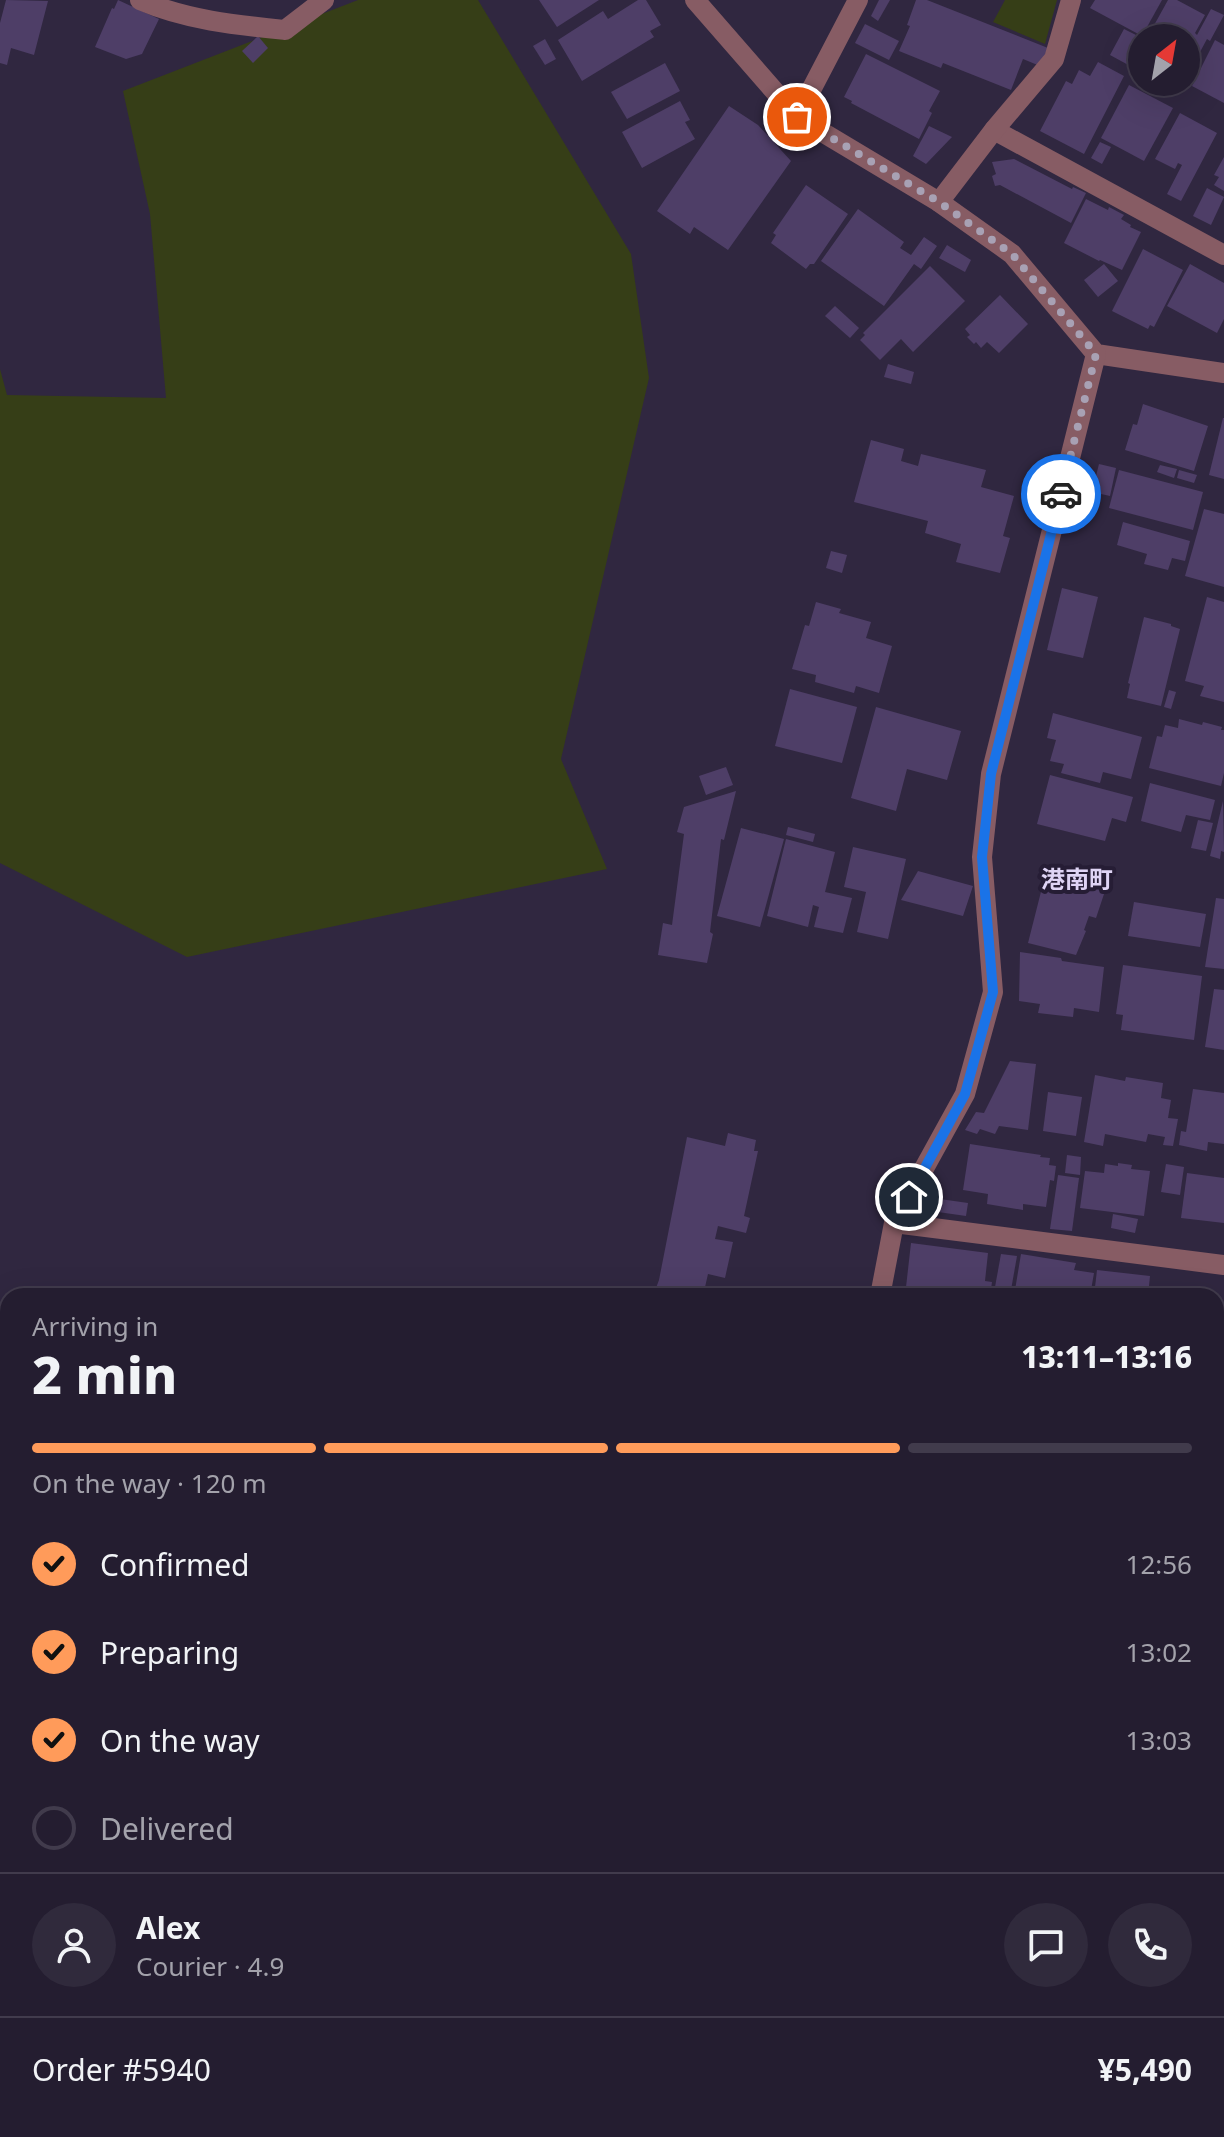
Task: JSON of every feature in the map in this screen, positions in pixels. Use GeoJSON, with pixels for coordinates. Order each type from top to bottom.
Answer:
{"type":"FeatureCollection","features":[{"type":"Feature","properties":{"kind":"street"},"geometry":{"type":"LineString","coordinates":[[140,0],[221,24],[285,30],[324,0]]}},
{"type":"Feature","properties":{"kind":"street"},"geometry":{"type":"LineString","coordinates":[[695,0],[797,117],[939,202],[1012,254],[1096,354],[1224,373]]}},
{"type":"Feature","properties":{"kind":"street"},"geometry":{"type":"LineString","coordinates":[[797,117],[858,0]]}},
{"type":"Feature","properties":{"kind":"street"},"geometry":{"type":"LineString","coordinates":[[939,202],[1054,59],[1071,0]]}},
{"type":"Feature","properties":{"kind":"street"},"geometry":{"type":"LineString","coordinates":[[994,130],[1224,255]]}},
{"type":"Feature","properties":{"kind":"street"},"geometry":{"type":"LineString","coordinates":[[882,1288],[894,1223],[965,1094],[993,992],[982,857],[991,774],[1096,354]]}},
{"type":"Feature","properties":{"kind":"street"},"geometry":{"type":"LineString","coordinates":[[894,1223],[1224,1265]]}},
{"type":"Feature","properties":{"kind":"green space"},"geometry":{"type":"Polygon","coordinates":[[[358,0],[478,0],[631,254],[649,378],[561,759],[607,869],[187,957],[0,863],[0,369],[7,395],[166,398],[150,214],[123,91],[358,0]]]}},
{"type":"Feature","properties":{"kind":"green space"},"geometry":{"type":"Polygon","coordinates":[[[1005,0],[1057,0],[1045,44],[993,22],[1005,0]]]}},
{"type":"Feature","properties":{"kind":"building"},"geometry":{"type":"Polygon","coordinates":[[[6,0],[48,1],[34,55],[11,48],[7,65],[0,63],[0,23],[6,0]]]}},
{"type":"Feature","properties":{"kind":"building"},"geometry":{"type":"Polygon","coordinates":[[[118,0],[159,19],[142,54],[126,59],[95,47],[118,0]]]}},
{"type":"Feature","properties":{"kind":"building"},"geometry":{"type":"Polygon","coordinates":[[[539,0],[599,0],[557,27],[539,0]]]}},
{"type":"Feature","properties":{"kind":"building"},"geometry":{"type":"Polygon","coordinates":[[[638,0],[646,0],[661,25],[650,31],[654,37],[582,81],[558,40],[603,11],[608,19],[638,0]]]}},
{"type":"Feature","properties":{"kind":"building"},"geometry":{"type":"Polygon","coordinates":[[[879,0],[890,0],[878,21],[871,16],[879,0]]]}},
{"type":"Feature","properties":{"kind":"building"},"geometry":{"type":"Polygon","coordinates":[[[916,0],[927,0],[1048,48],[1040,66],[1023,59],[1011,90],[943,63],[941,68],[899,51],[910,26],[907,25],[916,0]]]}},
{"type":"Feature","properties":{"kind":"building"},"geometry":{"type":"Polygon","coordinates":[[[1095,0],[1162,0],[1149,24],[1128,24],[1128,28],[1090,8],[1095,0]]]}},
{"type":"Feature","properties":{"kind":"building"},"geometry":{"type":"Polygon","coordinates":[[[1168,0],[1177,0],[1205,15],[1200,24],[1155,24],[1168,0]]]}},
{"type":"Feature","properties":{"kind":"building"},"geometry":{"type":"Polygon","coordinates":[[[1211,9],[1224,15],[1210,41],[1207,39],[1200,52],[1200,29],[1211,9]]]}},
{"type":"Feature","properties":{"kind":"building"},"geometry":{"type":"Polygon","coordinates":[[[865,24],[899,41],[889,60],[855,43],[865,24]]]}},
{"type":"Feature","properties":{"kind":"building"},"geometry":{"type":"Polygon","coordinates":[[[1124,29],[1128,31],[1128,65],[1110,55],[1124,29]]]}},
{"type":"Feature","properties":{"kind":"building"},"geometry":{"type":"Polygon","coordinates":[[[258,36],[268,48],[253,63],[242,51],[258,36]]]}},
{"type":"Feature","properties":{"kind":"building"},"geometry":{"type":"Polygon","coordinates":[[[545,39],[556,59],[545,65],[533,46],[545,39]]]}},
{"type":"Feature","properties":{"kind":"building"},"geometry":{"type":"Polygon","coordinates":[[[1215,40],[1224,45],[1224,103],[1200,90],[1200,70],[1215,40]]]}},
{"type":"Feature","properties":{"kind":"building"},"geometry":{"type":"Polygon","coordinates":[[[866,54],[940,91],[919,139],[844,97],[866,54]]]}},
{"type":"Feature","properties":{"kind":"building"},"geometry":{"type":"Polygon","coordinates":[[[1098,62],[1124,76],[1084,154],[1040,131],[1066,81],[1072,84],[1079,70],[1090,76],[1098,62]]]}},
{"type":"Feature","properties":{"kind":"building"},"geometry":{"type":"Polygon","coordinates":[[[665,63],[680,91],[627,119],[611,92],[665,63]]]}},
{"type":"Feature","properties":{"kind":"building"},"geometry":{"type":"Polygon","coordinates":[[[1128,87],[1128,96],[1150,96],[1173,108],[1144,161],[1101,138],[1128,87]]]}},
{"type":"Feature","properties":{"kind":"building"},"geometry":{"type":"Polygon","coordinates":[[[680,101],[690,120],[685,122],[695,139],[642,168],[622,132],[680,101]]]}},
{"type":"Feature","properties":{"kind":"building"},"geometry":{"type":"Polygon","coordinates":[[[729,106],[758,125],[791,161],[728,250],[694,227],[690,234],[657,211],[729,106]]]}},
{"type":"Feature","properties":{"kind":"building"},"geometry":{"type":"Polygon","coordinates":[[[1180,113],[1217,133],[1181,201],[1167,194],[1182,165],[1178,163],[1175,169],[1155,159],[1180,113]]]}},
{"type":"Feature","properties":{"kind":"building"},"geometry":{"type":"Polygon","coordinates":[[[929,126],[952,137],[926,164],[913,156],[929,126]]]}},
{"type":"Feature","properties":{"kind":"building"},"geometry":{"type":"Polygon","coordinates":[[[1100,142],[1111,147],[1102,164],[1091,158],[1100,142]]]}},
{"type":"Feature","properties":{"kind":"building"},"geometry":{"type":"Polygon","coordinates":[[[1224,157],[1224,191],[1214,185],[1219,177],[1214,175],[1224,157]]]}},
{"type":"Feature","properties":{"kind":"building"},"geometry":{"type":"Polygon","coordinates":[[[1014,159],[1086,193],[1071,223],[1000,185],[995,186],[992,176],[996,174],[992,162],[1014,159]]]}},
{"type":"Feature","properties":{"kind":"building"},"geometry":{"type":"Polygon","coordinates":[[[806,185],[848,214],[814,264],[806,269],[771,243],[776,235],[773,233],[806,185]]]}},
{"type":"Feature","properties":{"kind":"building"},"geometry":{"type":"Polygon","coordinates":[[[1207,188],[1224,197],[1211,225],[1193,216],[1207,188]]]}},
{"type":"Feature","properties":{"kind":"building"},"geometry":{"type":"Polygon","coordinates":[[[1086,199],[1124,215],[1121,219],[1141,232],[1122,270],[1064,243],[1086,199]]]}},
{"type":"Feature","properties":{"kind":"building"},"geometry":{"type":"Polygon","coordinates":[[[858,209],[904,242],[900,248],[911,255],[924,237],[937,246],[921,269],[914,264],[884,306],[821,261],[858,209]]]}},
{"type":"Feature","properties":{"kind":"building"},"geometry":{"type":"Polygon","coordinates":[[[947,245],[971,260],[965,272],[939,258],[947,245]]]}},
{"type":"Feature","properties":{"kind":"building"},"geometry":{"type":"Polygon","coordinates":[[[1143,249],[1183,270],[1154,327],[1150,325],[1148,329],[1112,311],[1143,249]]]}},
{"type":"Feature","properties":{"kind":"building"},"geometry":{"type":"Polygon","coordinates":[[[1104,264],[1118,281],[1098,297],[1084,280],[1104,264]]]}},
{"type":"Feature","properties":{"kind":"building"},"geometry":{"type":"Polygon","coordinates":[[[1190,264],[1224,283],[1224,319],[1217,333],[1167,306],[1190,264]]]}},
{"type":"Feature","properties":{"kind":"building"},"geometry":{"type":"Polygon","coordinates":[[[930,266],[965,301],[913,352],[901,339],[880,360],[860,340],[865,335],[863,333],[930,266]]]}},
{"type":"Feature","properties":{"kind":"building"},"geometry":{"type":"Polygon","coordinates":[[[1000,295],[1028,324],[999,353],[987,342],[981,348],[976,342],[974,344],[967,337],[970,335],[965,329],[1000,295]]]}},
{"type":"Feature","properties":{"kind":"building"},"geometry":{"type":"Polygon","coordinates":[[[835,306],[859,328],[850,338],[825,316],[835,306]]]}},
{"type":"Feature","properties":{"kind":"building"},"geometry":{"type":"Polygon","coordinates":[[[888,364],[914,372],[911,384],[884,377],[888,364]]]}},
{"type":"Feature","properties":{"kind":"building"},"geometry":{"type":"Polygon","coordinates":[[[1143,404],[1208,426],[1194,471],[1125,450],[1143,404]]]}},
{"type":"Feature","properties":{"kind":"building"},"geometry":{"type":"Polygon","coordinates":[[[1224,418],[1224,479],[1209,475],[1224,418]]]}},
{"type":"Feature","properties":{"kind":"building"},"geometry":{"type":"Polygon","coordinates":[[[871,440],[904,449],[901,461],[918,466],[921,454],[986,470],[981,487],[1014,496],[1003,536],[1010,538],[1000,573],[956,562],[961,544],[925,533],[928,521],[854,502],[871,440]]]}},
{"type":"Feature","properties":{"kind":"building"},"geometry":{"type":"Polygon","coordinates":[[[1099,464],[1116,468],[1110,496],[1092,492],[1099,464]]]}},
{"type":"Feature","properties":{"kind":"building"},"geometry":{"type":"Polygon","coordinates":[[[1160,465],[1177,469],[1174,478],[1157,472],[1160,465]]]}},
{"type":"Feature","properties":{"kind":"building"},"geometry":{"type":"Polygon","coordinates":[[[1119,470],[1203,492],[1193,530],[1109,508],[1119,470]]]}},
{"type":"Feature","properties":{"kind":"building"},"geometry":{"type":"Polygon","coordinates":[[[1179,470],[1197,475],[1194,483],[1177,478],[1179,470]]]}},
{"type":"Feature","properties":{"kind":"building"},"geometry":{"type":"Polygon","coordinates":[[[1204,509],[1224,514],[1224,587],[1185,576],[1204,509]]]}},
{"type":"Feature","properties":{"kind":"building"},"geometry":{"type":"Polygon","coordinates":[[[1123,522],[1190,541],[1185,561],[1172,558],[1168,570],[1144,564],[1147,554],[1117,545],[1123,522]]]}},
{"type":"Feature","properties":{"kind":"building"},"geometry":{"type":"Polygon","coordinates":[[[831,551],[847,555],[842,573],[826,568],[831,551]]]}},
{"type":"Feature","properties":{"kind":"building"},"geometry":{"type":"Polygon","coordinates":[[[1062,588],[1098,597],[1083,658],[1047,650],[1062,588]]]}},
{"type":"Feature","properties":{"kind":"building"},"geometry":{"type":"Polygon","coordinates":[[[1207,597],[1224,602],[1224,702],[1200,696],[1204,686],[1185,681],[1207,597]]]}},
{"type":"Feature","properties":{"kind":"building"},"geometry":{"type":"Polygon","coordinates":[[[816,602],[841,609],[839,613],[871,622],[866,638],[892,646],[879,693],[856,686],[854,693],[815,682],[816,675],[792,669],[805,625],[809,626],[816,602]]]}},
{"type":"Feature","properties":{"kind":"building"},"geometry":{"type":"Polygon","coordinates":[[[1144,617],[1180,629],[1161,706],[1127,698],[1144,617]]]}},
{"type":"Feature","properties":{"kind":"building"},"geometry":{"type":"Polygon","coordinates":[[[790,689],[857,707],[842,763],[775,746],[790,689]]]}},
{"type":"Feature","properties":{"kind":"building"},"geometry":{"type":"Polygon","coordinates":[[[1169,690],[1176,692],[1171,709],[1164,707],[1169,690]]]}},
{"type":"Feature","properties":{"kind":"building"},"geometry":{"type":"Polygon","coordinates":[[[876,707],[961,731],[947,780],[907,769],[896,811],[851,798],[876,707]]]}},
{"type":"Feature","properties":{"kind":"building"},"geometry":{"type":"Polygon","coordinates":[[[1053,713],[1142,737],[1131,779],[1103,772],[1100,783],[1061,773],[1064,764],[1050,761],[1056,740],[1047,738],[1053,713]]]}},
{"type":"Feature","properties":{"kind":"building"},"geometry":{"type":"Polygon","coordinates":[[[1179,719],[1202,725],[1203,722],[1224,730],[1221,786],[1149,768],[1157,736],[1162,737],[1165,725],[1178,728],[1179,719]]]}},
{"type":"Feature","properties":{"kind":"building"},"geometry":{"type":"Polygon","coordinates":[[[726,767],[733,785],[706,795],[699,776],[726,767]]]}},
{"type":"Feature","properties":{"kind":"building"},"geometry":{"type":"Polygon","coordinates":[[[1050,775],[1133,797],[1126,822],[1112,818],[1105,841],[1037,824],[1050,775]]]}},
{"type":"Feature","properties":{"kind":"building"},"geometry":{"type":"Polygon","coordinates":[[[1150,783],[1215,800],[1210,820],[1186,815],[1181,832],[1141,821],[1150,783]]]}},
{"type":"Feature","properties":{"kind":"building"},"geometry":{"type":"Polygon","coordinates":[[[736,791],[724,840],[721,839],[710,932],[713,934],[707,963],[658,955],[663,923],[672,925],[684,834],[677,832],[684,807],[736,791]]]}},
{"type":"Feature","properties":{"kind":"building"},"geometry":{"type":"Polygon","coordinates":[[[1223,801],[1224,852],[1221,851],[1220,859],[1210,856],[1223,801]]]}},
{"type":"Feature","properties":{"kind":"building"},"geometry":{"type":"Polygon","coordinates":[[[1198,820],[1213,823],[1206,851],[1191,848],[1198,820]]]}},
{"type":"Feature","properties":{"kind":"building"},"geometry":{"type":"Polygon","coordinates":[[[788,827],[815,834],[813,842],[786,835],[788,827]]]}},
{"type":"Feature","properties":{"kind":"building"},"geometry":{"type":"Polygon","coordinates":[[[741,828],[784,839],[760,927],[717,916],[741,828]]]}},
{"type":"Feature","properties":{"kind":"building"},"geometry":{"type":"Polygon","coordinates":[[[786,839],[835,852],[825,892],[852,898],[843,933],[814,927],[819,907],[813,905],[808,927],[767,916],[786,839]]]}},
{"type":"Feature","properties":{"kind":"building"},"geometry":{"type":"Polygon","coordinates":[[[853,847],[906,859],[888,939],[857,932],[866,892],[844,887],[853,847]]]}},
{"type":"Feature","properties":{"kind":"building"},"geometry":{"type":"Polygon","coordinates":[[[918,871],[973,886],[963,916],[901,900],[918,871]]]}},
{"type":"Feature","properties":{"kind":"building"},"geometry":{"type":"Polygon","coordinates":[[[1046,872],[1106,888],[1096,918],[1089,916],[1076,955],[1028,943],[1046,872]]]}},
{"type":"Feature","properties":{"kind":"building"},"geometry":{"type":"Polygon","coordinates":[[[1216,898],[1224,899],[1224,969],[1205,967],[1216,898]]]}},
{"type":"Feature","properties":{"kind":"building"},"geometry":{"type":"Polygon","coordinates":[[[1134,902],[1206,914],[1200,947],[1128,936],[1134,902]]]}},
{"type":"Feature","properties":{"kind":"building"},"geometry":{"type":"Polygon","coordinates":[[[1020,952],[1104,967],[1099,1012],[1074,1008],[1073,1017],[1038,1013],[1040,1004],[1019,1001],[1020,952]]]}},
{"type":"Feature","properties":{"kind":"building"},"geometry":{"type":"Polygon","coordinates":[[[1123,965],[1202,976],[1194,1040],[1121,1030],[1123,1015],[1116,1014],[1123,965]]]}},
{"type":"Feature","properties":{"kind":"building"},"geometry":{"type":"Polygon","coordinates":[[[1214,989],[1224,990],[1224,1050],[1205,1047],[1214,989]]]}},
{"type":"Feature","properties":{"kind":"building"},"geometry":{"type":"Polygon","coordinates":[[[1010,1061],[1036,1064],[1028,1130],[999,1126],[995,1134],[980,1129],[977,1134],[965,1130],[976,1112],[984,1113],[1010,1061]]]}},
{"type":"Feature","properties":{"kind":"building"},"geometry":{"type":"Polygon","coordinates":[[[1095,1075],[1125,1081],[1126,1077],[1163,1083],[1161,1098],[1171,1100],[1168,1118],[1178,1119],[1173,1146],[1163,1145],[1165,1137],[1148,1134],[1146,1142],[1105,1134],[1103,1146],[1084,1142],[1095,1075]]]}},
{"type":"Feature","properties":{"kind":"building"},"geometry":{"type":"Polygon","coordinates":[[[1193,1089],[1224,1093],[1224,1144],[1208,1142],[1207,1151],[1179,1145],[1181,1131],[1186,1132],[1193,1089]]]}},
{"type":"Feature","properties":{"kind":"building"},"geometry":{"type":"Polygon","coordinates":[[[1048,1092],[1082,1097],[1076,1136],[1043,1131],[1048,1092]]]}},
{"type":"Feature","properties":{"kind":"building"},"geometry":{"type":"Polygon","coordinates":[[[728,1133],[756,1140],[754,1151],[758,1151],[744,1216],[750,1218],[746,1233],[718,1226],[715,1239],[733,1242],[725,1278],[708,1274],[705,1288],[656,1288],[687,1137],[725,1146],[728,1133]]]}},
{"type":"Feature","properties":{"kind":"building"},"geometry":{"type":"Polygon","coordinates":[[[970,1144],[1050,1158],[1049,1165],[1056,1166],[1054,1181],[1050,1180],[1046,1207],[1023,1204],[1023,1210],[987,1204],[988,1194],[963,1190],[970,1144]]]}},
{"type":"Feature","properties":{"kind":"building"},"geometry":{"type":"Polygon","coordinates":[[[1067,1155],[1081,1157],[1080,1175],[1065,1173],[1067,1155]]]}},
{"type":"Feature","properties":{"kind":"building"},"geometry":{"type":"Polygon","coordinates":[[[1118,1163],[1132,1165],[1131,1169],[1150,1171],[1144,1216],[1080,1208],[1085,1171],[1104,1173],[1105,1164],[1118,1166],[1118,1163]]]}},
{"type":"Feature","properties":{"kind":"building"},"geometry":{"type":"Polygon","coordinates":[[[1166,1164],[1184,1167],[1180,1195],[1161,1192],[1166,1164]]]}},
{"type":"Feature","properties":{"kind":"building"},"geometry":{"type":"Polygon","coordinates":[[[1187,1173],[1224,1178],[1224,1223],[1181,1218],[1187,1173]]]}},
{"type":"Feature","properties":{"kind":"building"},"geometry":{"type":"Polygon","coordinates":[[[1058,1175],[1079,1178],[1072,1231],[1050,1229],[1058,1175]]]}},
{"type":"Feature","properties":{"kind":"building"},"geometry":{"type":"Polygon","coordinates":[[[940,1199],[968,1203],[966,1216],[938,1212],[940,1199]]]}},
{"type":"Feature","properties":{"kind":"building"},"geometry":{"type":"Polygon","coordinates":[[[1113,1214],[1138,1219],[1135,1233],[1111,1228],[1113,1214]]]}},
{"type":"Feature","properties":{"kind":"building"},"geometry":{"type":"Polygon","coordinates":[[[911,1243],[988,1253],[985,1281],[992,1282],[991,1288],[906,1288],[911,1243]]]}},
{"type":"Feature","properties":{"kind":"building"},"geometry":{"type":"Polygon","coordinates":[[[1001,1254],[1017,1256],[1011,1288],[995,1287],[1001,1254]]]}},
{"type":"Feature","properties":{"kind":"building"},"geometry":{"type":"Polygon","coordinates":[[[1021,1254],[1076,1263],[1074,1270],[1094,1273],[1091,1288],[1015,1288],[1021,1254]]]}},
{"type":"Feature","properties":{"kind":"building"},"geometry":{"type":"Polygon","coordinates":[[[1097,1270],[1150,1276],[1149,1288],[1095,1288],[1097,1270]]]}},
{"type":"Feature","properties":{"kind":"way so far"},"geometry":{"type":"LineString","coordinates":[[797,117],[939,202],[1012,254],[1096,354],[1061,494]]}},
{"type":"Feature","properties":{"kind":"district","name":"港南町"},"geometry":{"type":"Point","coordinates":[1077,878]}},
{"type":"Feature","properties":{"kind":"route"},"geometry":{"type":"LineString","coordinates":[[909,1197],[965,1094],[993,992],[982,857],[991,774],[1061,494]]}}]}
